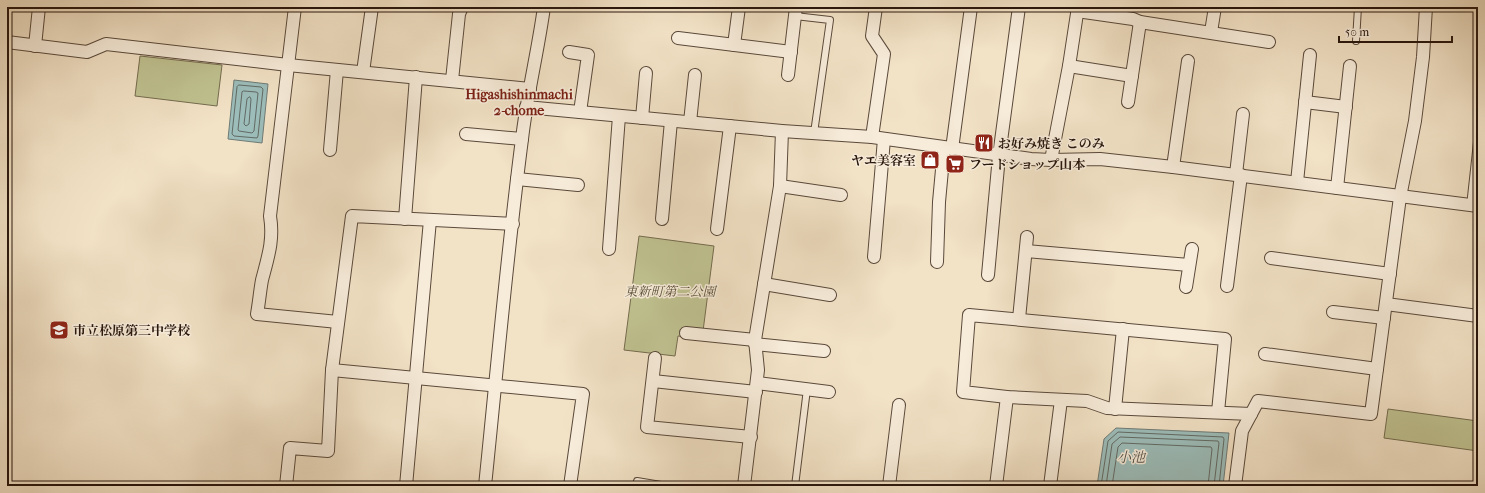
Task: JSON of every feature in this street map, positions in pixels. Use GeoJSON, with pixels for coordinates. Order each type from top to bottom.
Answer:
{"type":"FeatureCollection","features":[{"type":"Feature","properties":{"kind":"street"},"geometry":{"type":"LineString","coordinates":[[35,46],[39,7]]}},
{"type":"Feature","properties":{"kind":"street"},"geometry":{"type":"LineString","coordinates":[[295,7],[270,216],[272,230],[268,260],[262,280],[257,314],[338,322]]}},
{"type":"Feature","properties":{"kind":"street"},"geometry":{"type":"LineString","coordinates":[[363,72],[372,7]]}},
{"type":"Feature","properties":{"kind":"street"},"geometry":{"type":"LineString","coordinates":[[452,80],[459,14],[462,7]]}},
{"type":"Feature","properties":{"kind":"street"},"geometry":{"type":"LineString","coordinates":[[485,486],[517,179],[526,107],[544,7]]}},
{"type":"Feature","properties":{"kind":"street"},"geometry":{"type":"LineString","coordinates":[[734,45],[739,7]]}},
{"type":"Feature","properties":{"kind":"street"},"geometry":{"type":"LineString","coordinates":[[874,257],[878,138],[884,54],[872,36],[876,7]]}},
{"type":"Feature","properties":{"kind":"street"},"geometry":{"type":"LineString","coordinates":[[937,262],[939,202],[971,7]]}},
{"type":"Feature","properties":{"kind":"street"},"geometry":{"type":"LineString","coordinates":[[988,275],[999,156],[1019,7]]}},
{"type":"Feature","properties":{"kind":"street"},"geometry":{"type":"LineString","coordinates":[[1211,32],[1215,7]]}},
{"type":"Feature","properties":{"kind":"street"},"geometry":{"type":"LineString","coordinates":[[1235,486],[1242,431],[1258,401],[1371,414],[1400,196],[1415,121],[1423,57],[1426,7]]}},
{"type":"Feature","properties":{"kind":"street"},"geometry":{"type":"LineString","coordinates":[[1051,160],[1077,9],[1133,19],[1140,22],[1269,42]]}},
{"type":"Feature","properties":{"kind":"street"},"geometry":{"type":"LineString","coordinates":[[788,75],[796,11]]}},
{"type":"Feature","properties":{"kind":"street"},"geometry":{"type":"LineString","coordinates":[[1128,102],[1140,22]]}},
{"type":"Feature","properties":{"kind":"street"},"geometry":{"type":"LineString","coordinates":[[678,38],[791,52]]}},
{"type":"Feature","properties":{"kind":"street"},"geometry":{"type":"LineString","coordinates":[[7,42],[87,52],[106,44],[288,65],[452,80],[530,89]]}},
{"type":"Feature","properties":{"kind":"street"},"geometry":{"type":"LineString","coordinates":[[569,52],[588,55],[580,112]]}},
{"type":"Feature","properties":{"kind":"street"},"geometry":{"type":"LineString","coordinates":[[1297,182],[1310,55]]}},
{"type":"Feature","properties":{"kind":"street"},"geometry":{"type":"LineString","coordinates":[[1173,166],[1188,61]]}},
{"type":"Feature","properties":{"kind":"street"},"geometry":{"type":"LineString","coordinates":[[1068,66],[1132,76]]}},
{"type":"Feature","properties":{"kind":"street"},"geometry":{"type":"LineString","coordinates":[[1337,188],[1350,66]]}},
{"type":"Feature","properties":{"kind":"street"},"geometry":{"type":"LineString","coordinates":[[330,150],[337,70]]}},
{"type":"Feature","properties":{"kind":"street"},"geometry":{"type":"LineString","coordinates":[[642,118],[646,73]]}},
{"type":"Feature","properties":{"kind":"street"},"geometry":{"type":"LineString","coordinates":[[690,122],[696,75]]}},
{"type":"Feature","properties":{"kind":"street"},"geometry":{"type":"LineString","coordinates":[[405,219],[416,77]]}},
{"type":"Feature","properties":{"kind":"street"},"geometry":{"type":"LineString","coordinates":[[1305,102],[1346,107]]}},
{"type":"Feature","properties":{"kind":"street"},"geometry":{"type":"LineString","coordinates":[[526,107],[782,131],[878,138],[999,156],[1051,160],[1100,159],[1173,166],[1474,206]]}},
{"type":"Feature","properties":{"kind":"street"},"geometry":{"type":"LineString","coordinates":[[1227,286],[1243,114]]}},
{"type":"Feature","properties":{"kind":"street"},"geometry":{"type":"LineString","coordinates":[[609,249],[619,116]]}},
{"type":"Feature","properties":{"kind":"street"},"geometry":{"type":"LineString","coordinates":[[662,219],[671,121]]}},
{"type":"Feature","properties":{"kind":"street"},"geometry":{"type":"LineString","coordinates":[[717,229],[730,126]]}},
{"type":"Feature","properties":{"kind":"street"},"geometry":{"type":"LineString","coordinates":[[744,486],[758,370],[755,342],[780,186],[782,131]]}},
{"type":"Feature","properties":{"kind":"street"},"geometry":{"type":"LineString","coordinates":[[466,134],[522,139]]}},
{"type":"Feature","properties":{"kind":"street"},"geometry":{"type":"LineString","coordinates":[[517,179],[578,185]]}},
{"type":"Feature","properties":{"kind":"street"},"geometry":{"type":"LineString","coordinates":[[780,186],[841,195]]}},
{"type":"Feature","properties":{"kind":"street"},"geometry":{"type":"LineString","coordinates":[[286,486],[290,448],[328,451],[332,370],[352,216],[513,224]]}},
{"type":"Feature","properties":{"kind":"street"},"geometry":{"type":"LineString","coordinates":[[406,486],[417,378],[430,220]]}},
{"type":"Feature","properties":{"kind":"street"},"geometry":{"type":"LineString","coordinates":[[1019,320],[1027,237]]}},
{"type":"Feature","properties":{"kind":"street"},"geometry":{"type":"LineString","coordinates":[[1186,287],[1192,249]]}},
{"type":"Feature","properties":{"kind":"street"},"geometry":{"type":"LineString","coordinates":[[1026,251],[1189,265]]}},
{"type":"Feature","properties":{"kind":"street"},"geometry":{"type":"LineString","coordinates":[[1271,258],[1390,274]]}},
{"type":"Feature","properties":{"kind":"street"},"geometry":{"type":"LineString","coordinates":[[764,284],[830,295]]}},
{"type":"Feature","properties":{"kind":"street"},"geometry":{"type":"LineString","coordinates":[[1386,304],[1478,316]]}},
{"type":"Feature","properties":{"kind":"street"},"geometry":{"type":"LineString","coordinates":[[1333,312],[1384,318]]}},
{"type":"Feature","properties":{"kind":"street"},"geometry":{"type":"LineString","coordinates":[[1218,412],[1225,339],[969,315],[963,392],[1007,397],[1087,401],[1107,408],[1115,409],[1251,414]]}},
{"type":"Feature","properties":{"kind":"street"},"geometry":{"type":"LineString","coordinates":[[1115,409],[1123,329]]}},
{"type":"Feature","properties":{"kind":"street"},"geometry":{"type":"LineString","coordinates":[[686,333],[824,351]]}},
{"type":"Feature","properties":{"kind":"street"},"geometry":{"type":"LineString","coordinates":[[1265,354],[1377,369]]}},
{"type":"Feature","properties":{"kind":"street"},"geometry":{"type":"LineString","coordinates":[[655,358],[647,427],[751,437]]}},
{"type":"Feature","properties":{"kind":"street"},"geometry":{"type":"LineString","coordinates":[[332,370],[583,394],[570,486]]}},
{"type":"Feature","properties":{"kind":"street"},"geometry":{"type":"LineString","coordinates":[[653,381],[806,389],[829,392]]}},
{"type":"Feature","properties":{"kind":"street"},"geometry":{"type":"LineString","coordinates":[[996,486],[1007,397]]}},
{"type":"Feature","properties":{"kind":"street"},"geometry":{"type":"LineString","coordinates":[[1050,486],[1061,400]]}},
{"type":"Feature","properties":{"kind":"street"},"geometry":{"type":"LineString","coordinates":[[889,486],[899,405]]}},
{"type":"Feature","properties":{"kind":"lane"},"geometry":{"type":"LineString","coordinates":[[1356,41],[1358,7]]}},
{"type":"Feature","properties":{"kind":"lane"},"geometry":{"type":"LineString","coordinates":[[796,11],[830,20],[814,133]]}},
{"type":"Feature","properties":{"kind":"lane"},"geometry":{"type":"LineString","coordinates":[[1474,206],[1478,133]]}},
{"type":"Feature","properties":{"kind":"lane"},"geometry":{"type":"LineString","coordinates":[[795,486],[806,389]]}},
{"type":"Feature","properties":{"kind":"lane"},"geometry":{"type":"LineString","coordinates":[[636,481],[647,484],[667,486]]}},
{"type":"Feature","properties":{"kind":"green space"},"geometry":{"type":"Polygon","coordinates":[[[140,56],[222,65],[217,106],[135,96],[140,56]]]}},
{"type":"Feature","properties":{"kind":"green space","name":"東新町第二公園"},"geometry":{"type":"Polygon","coordinates":[[[639,236],[714,246],[702,339],[678,336],[675,356],[624,350],[639,236]]]}},
{"type":"Feature","properties":{"kind":"green space"},"geometry":{"type":"Polygon","coordinates":[[[1388,409],[1478,421],[1478,451],[1384,438],[1388,409]]]}},
{"type":"Feature","properties":{"kind":"water"},"geometry":{"type":"Polygon","coordinates":[[[234,80],[268,84],[262,143],[228,139],[234,80]]]}},
{"type":"Feature","properties":{"kind":"water","name":"小池"},"geometry":{"type":"Polygon","coordinates":[[[1116,428],[1229,433],[1223,486],[1097,486],[1104,439],[1116,428]]]}},
{"type":"Feature","properties":{"kind":"place","name":"お好み焼き このみ"},"geometry":{"type":"Point","coordinates":[984,143]}},
{"type":"Feature","properties":{"kind":"place","name":"ヤエ美容室"},"geometry":{"type":"Point","coordinates":[930,160]}},
{"type":"Feature","properties":{"kind":"place","name":"フードショップ山本"},"geometry":{"type":"Point","coordinates":[955,164]}},
{"type":"Feature","properties":{"kind":"place","name":"市立松原第三中学校"},"geometry":{"type":"Point","coordinates":[59,330]}},
{"type":"Feature","properties":{"kind":"district","name":"Higashishinmachi 2-chome"},"geometry":{"type":"Point","coordinates":[519,102]}}]}
